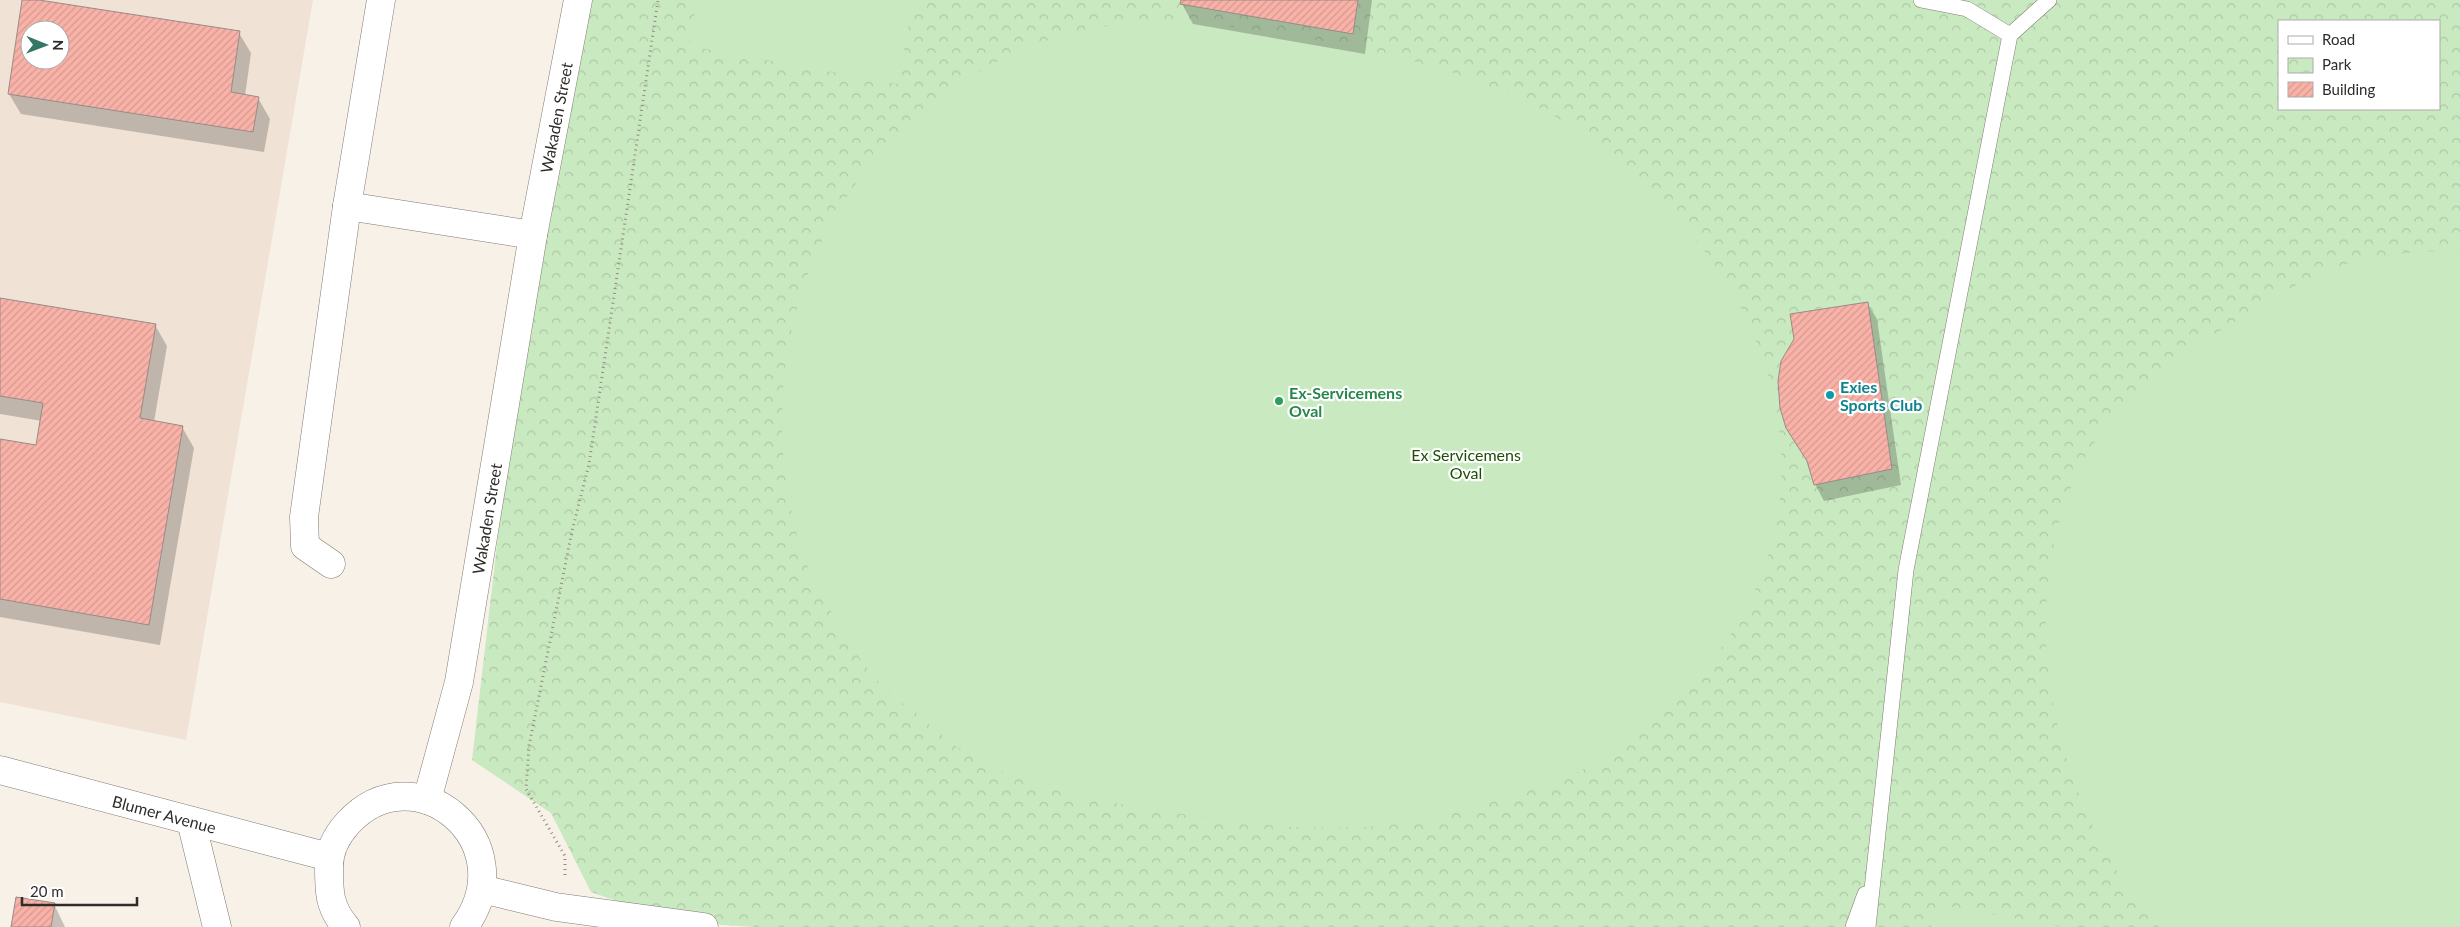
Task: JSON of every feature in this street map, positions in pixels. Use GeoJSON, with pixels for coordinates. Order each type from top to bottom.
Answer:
{"type":"FeatureCollection","features":[{"type":"Feature","properties":{"kind":"street"},"geometry":{"type":"LineString","coordinates":[[331,564],[306,546],[304,517],[347,206],[381,0]]}},
{"type":"Feature","properties":{"kind":"street","name":"Wakaden Street"},"geometry":{"type":"LineString","coordinates":[[427,800],[459,682],[532,235],[578,0]]}},
{"type":"Feature","properties":{"kind":"street"},"geometry":{"type":"LineString","coordinates":[[347,206],[532,235]]}},
{"type":"Feature","properties":{"kind":"street","name":"Blumer Avenue"},"geometry":{"type":"LineString","coordinates":[[0,770],[329,857]]}},
{"type":"Feature","properties":{"kind":"street"},"geometry":{"type":"LineString","coordinates":[[346,927],[339,918],[329,896],[329,857],[339,833],[356,814],[375,802],[400,797],[427,800],[446,808],[463,823],[476,843],[482,861],[482,890],[474,912],[464,927]]}},
{"type":"Feature","properties":{"kind":"street"},"geometry":{"type":"LineString","coordinates":[[191,821],[217,927]]}},
{"type":"Feature","properties":{"kind":"street"},"geometry":{"type":"LineString","coordinates":[[482,890],[556,907],[704,927]]}},
{"type":"Feature","properties":{"kind":"lane"},"geometry":{"type":"LineString","coordinates":[[1921,0],[1967,9],[2010,35]]}},
{"type":"Feature","properties":{"kind":"lane"},"geometry":{"type":"LineString","coordinates":[[1868,927],[1906,570],[2010,35],[2049,0]]}},
{"type":"Feature","properties":{"kind":"lane"},"geometry":{"type":"LineString","coordinates":[[1853,927],[1872,876]]}},
{"type":"Feature","properties":{"kind":"path"},"geometry":{"type":"LineString","coordinates":[[563,881],[565,856],[526,789],[529,746],[572,531],[589,464],[658,0]]}},
{"type":"Feature","properties":{"kind":"shaded area"},"geometry":{"type":"Polygon","coordinates":[[[0,0],[313,0],[186,740],[0,702],[0,0]]]}},
{"type":"Feature","properties":{"kind":"green space","name":"Ex Servicemens Oval"},"geometry":{"type":"Polygon","coordinates":[[[577,0],[2460,0],[2460,927],[754,927],[676,922],[591,892],[551,813],[472,760],[533,235],[577,0]]]}},
{"type":"Feature","properties":{"kind":"green space"},"geometry":{"type":"Polygon","coordinates":[[[697,0],[913,0],[898,84],[689,46],[697,0]]]}},
{"type":"Feature","properties":{"kind":"green space","name":"Ex-Servicemens Oval"},"geometry":{"type":"Polygon","coordinates":[[[1181,19],[1285,35],[1387,55],[1438,68],[1487,85],[1535,106],[1581,132],[1604,149],[1667,207],[1712,261],[1747,319],[1770,380],[1781,443],[1779,506],[1764,568],[1735,628],[1691,685],[1644,730],[1590,766],[1544,786],[1496,801],[1444,816],[1383,826],[1325,828],[1268,825],[1102,801],[1023,780],[974,758],[959,748],[883,687],[859,658],[827,604],[804,559],[789,501],[783,449],[783,397],[789,345],[801,294],[820,246],[845,200],[876,158],[915,115],[967,78],[987,67],[1028,48],[1067,34],[1138,22],[1181,19]]]}},
{"type":"Feature","properties":{"kind":"green space"},"geometry":{"type":"Polygon","coordinates":[[[2460,250],[2460,927],[2160,927],[2132,895],[2104,849],[2081,800],[2063,748],[2052,695],[2046,641],[2047,587],[2056,534],[2073,482],[2087,454],[2104,429],[2147,384],[2197,346],[2270,300],[2315,276],[2353,262],[2398,254],[2460,250]]]}},
{"type":"Feature","properties":{"kind":"green space"},"geometry":{"type":"Polygon","coordinates":[[[1936,904],[2061,927],[1931,927],[1936,904]]]}},
{"type":"Feature","properties":{"kind":"building"},"geometry":{"type":"Polygon","coordinates":[[[22,0],[39,0],[240,31],[231,92],[259,97],[253,132],[8,94],[22,0]]]}},
{"type":"Feature","properties":{"kind":"building"},"geometry":{"type":"Polygon","coordinates":[[[1181,0],[1358,0],[1353,34],[1180,4],[1181,0]]]}},
{"type":"Feature","properties":{"kind":"building"},"geometry":{"type":"Polygon","coordinates":[[[0,298],[156,324],[140,418],[183,426],[149,625],[0,599],[0,439],[36,445],[43,403],[0,396],[0,298]]]}},
{"type":"Feature","properties":{"kind":"building","name":"Exies Sports Club"},"geometry":{"type":"Polygon","coordinates":[[[1868,302],[1892,469],[1814,485],[1807,461],[1786,428],[1780,408],[1778,381],[1781,361],[1794,339],[1790,314],[1868,302]]]}},
{"type":"Feature","properties":{"kind":"building"},"geometry":{"type":"Polygon","coordinates":[[[16,897],[55,903],[51,927],[11,927],[16,897]]]}},
{"type":"Feature","properties":{"kind":"place","name":"Exies Sports Club"},"geometry":{"type":"Point","coordinates":[1830,395]}},
{"type":"Feature","properties":{"kind":"place","name":"Ex-Servicemens Oval"},"geometry":{"type":"Point","coordinates":[1279,401]}}]}
